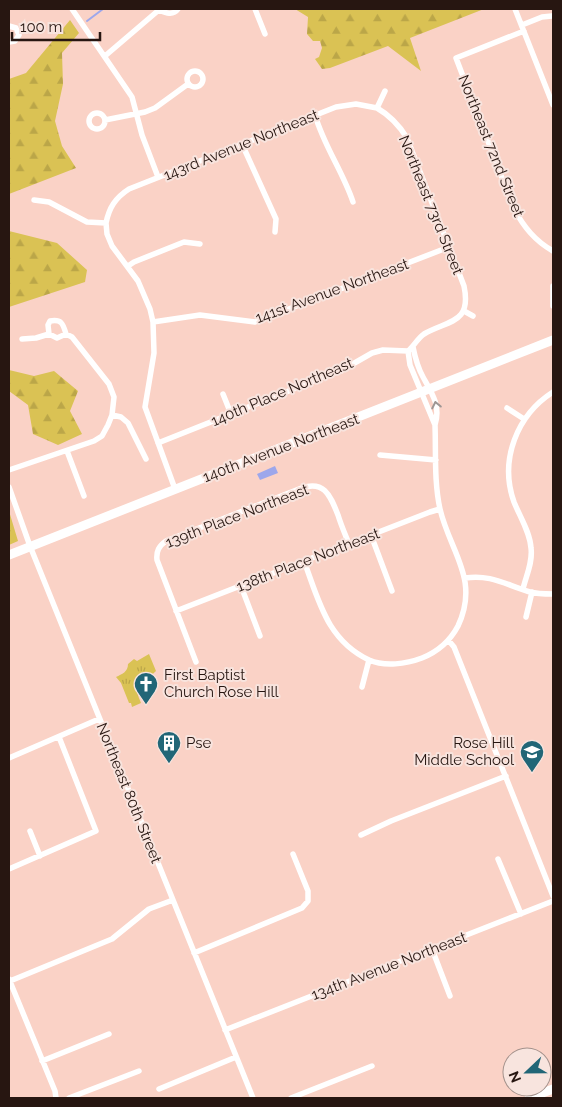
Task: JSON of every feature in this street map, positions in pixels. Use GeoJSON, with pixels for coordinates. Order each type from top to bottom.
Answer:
{"type":"FeatureCollection","features":[{"type":"Feature","properties":{"kind":"main road","name":"140th Avenue Northeast"},"geometry":{"type":"LineString","coordinates":[[9,555],[553,340]]}},
{"type":"Feature","properties":{"kind":"main road"},"geometry":{"type":"LineString","coordinates":[[529,1098],[553,1088]]}},
{"type":"Feature","properties":{"kind":"street"},"geometry":{"type":"LineString","coordinates":[[72,9],[132,97],[142,135],[158,177]]}},
{"type":"Feature","properties":{"kind":"street"},"geometry":{"type":"LineString","coordinates":[[105,56],[160,10],[169,14],[176,12],[178,9]]}},
{"type":"Feature","properties":{"kind":"street"},"geometry":{"type":"LineString","coordinates":[[255,9],[265,34]]}},
{"type":"Feature","properties":{"kind":"street"},"geometry":{"type":"LineString","coordinates":[[515,9],[548,84],[553,105]]}},
{"type":"Feature","properties":{"kind":"street"},"geometry":{"type":"LineString","coordinates":[[523,28],[542,17],[552,16]]}},
{"type":"Feature","properties":{"kind":"street"},"geometry":{"type":"LineString","coordinates":[[9,26],[16,28],[19,35],[15,41],[9,42]]}},
{"type":"Feature","properties":{"kind":"street","name":"Northeast 72nd Street"},"geometry":{"type":"LineString","coordinates":[[523,28],[456,58],[514,209],[523,225],[534,237],[543,246],[553,251]]}},
{"type":"Feature","properties":{"kind":"street"},"geometry":{"type":"LineString","coordinates":[[105,120],[137,114],[155,108],[188,84]]}},
{"type":"Feature","properties":{"kind":"street"},"geometry":{"type":"LineString","coordinates":[[377,108],[386,91]]}},
{"type":"Feature","properties":{"kind":"street","name":"143rd Avenue Northeast"},"geometry":{"type":"LineString","coordinates":[[106,224],[109,211],[120,194],[129,189],[315,115],[347,105],[367,105],[377,108]]}},
{"type":"Feature","properties":{"kind":"street","name":"Northeast 73rd Street"},"geometry":{"type":"LineString","coordinates":[[377,108],[394,120],[406,138],[464,286],[466,305],[464,311]]}},
{"type":"Feature","properties":{"kind":"street"},"geometry":{"type":"LineString","coordinates":[[315,115],[324,139],[349,189],[353,202]]}},
{"type":"Feature","properties":{"kind":"street"},"geometry":{"type":"LineString","coordinates":[[242,144],[276,219],[275,232]]}},
{"type":"Feature","properties":{"kind":"street"},"geometry":{"type":"LineString","coordinates":[[34,200],[49,202],[87,222],[106,224],[107,234],[112,246],[128,266],[146,296],[153,322],[154,352],[145,407],[175,489]]}},
{"type":"Feature","properties":{"kind":"street"},"geometry":{"type":"LineString","coordinates":[[128,266],[184,242],[200,244]]}},
{"type":"Feature","properties":{"kind":"street","name":"141st Avenue Northeast"},"geometry":{"type":"LineString","coordinates":[[153,322],[200,315],[255,322],[449,247]]}},
{"type":"Feature","properties":{"kind":"street"},"geometry":{"type":"LineString","coordinates":[[553,286],[553,306]]}},
{"type":"Feature","properties":{"kind":"street"},"geometry":{"type":"LineString","coordinates":[[435,425],[438,416],[437,407],[410,364],[410,349],[420,337],[450,323],[464,311],[473,316]]}},
{"type":"Feature","properties":{"kind":"street"},"geometry":{"type":"LineString","coordinates":[[49,334],[48,325],[50,321],[57,320],[64,325],[66,334]]}},
{"type":"Feature","properties":{"kind":"street"},"geometry":{"type":"LineString","coordinates":[[22,339],[36,338],[49,334],[57,338],[66,334]]}},
{"type":"Feature","properties":{"kind":"street"},"geometry":{"type":"LineString","coordinates":[[9,470],[94,441],[102,436],[108,425],[112,415],[114,397],[109,384],[72,337],[66,334]]}},
{"type":"Feature","properties":{"kind":"street"},"geometry":{"type":"LineString","coordinates":[[304,561],[325,616],[332,628],[340,639],[361,656],[377,664],[402,663],[427,656],[449,641],[464,613],[465,578],[440,509],[436,482],[435,425],[423,376],[410,349]]}},
{"type":"Feature","properties":{"kind":"street","name":"140th Place Northeast"},"geometry":{"type":"LineString","coordinates":[[158,443],[344,369],[372,352],[410,349]]}},
{"type":"Feature","properties":{"kind":"street"},"geometry":{"type":"LineString","coordinates":[[523,589],[531,560],[531,548],[514,500],[509,470],[514,439],[524,419],[533,408],[553,392]]}},
{"type":"Feature","properties":{"kind":"street"},"geometry":{"type":"LineString","coordinates":[[223,394],[231,414]]}},
{"type":"Feature","properties":{"kind":"street"},"geometry":{"type":"LineString","coordinates":[[507,408],[524,419]]}},
{"type":"Feature","properties":{"kind":"street"},"geometry":{"type":"LineString","coordinates":[[112,415],[121,416],[128,423],[146,458]]}},
{"type":"Feature","properties":{"kind":"street"},"geometry":{"type":"LineString","coordinates":[[67,451],[84,496]]}},
{"type":"Feature","properties":{"kind":"street"},"geometry":{"type":"LineString","coordinates":[[380,455],[436,460]]}},
{"type":"Feature","properties":{"kind":"street","name":"139th Place Northeast"},"geometry":{"type":"LineString","coordinates":[[176,611],[157,560],[158,550],[161,545],[166,541],[307,486],[318,487],[328,492],[349,544]]}},
{"type":"Feature","properties":{"kind":"street","name":"Northeast 80th Street"},"geometry":{"type":"LineString","coordinates":[[9,487],[30,546],[99,719],[253,1098]]}},
{"type":"Feature","properties":{"kind":"street","name":"138th Place Northeast"},"geometry":{"type":"LineString","coordinates":[[176,611],[440,509]]}},
{"type":"Feature","properties":{"kind":"street"},"geometry":{"type":"LineString","coordinates":[[371,535],[392,591]]}},
{"type":"Feature","properties":{"kind":"street"},"geometry":{"type":"LineString","coordinates":[[465,578],[478,576],[494,579],[532,592],[553,594]]}},
{"type":"Feature","properties":{"kind":"street"},"geometry":{"type":"LineString","coordinates":[[241,586],[260,636]]}},
{"type":"Feature","properties":{"kind":"street"},"geometry":{"type":"LineString","coordinates":[[526,617],[532,592]]}},
{"type":"Feature","properties":{"kind":"street"},"geometry":{"type":"LineString","coordinates":[[176,611],[196,662]]}},
{"type":"Feature","properties":{"kind":"street"},"geometry":{"type":"LineString","coordinates":[[449,641],[454,647],[549,878],[553,896]]}},
{"type":"Feature","properties":{"kind":"street"},"geometry":{"type":"LineString","coordinates":[[362,687],[369,660]]}},
{"type":"Feature","properties":{"kind":"street"},"geometry":{"type":"LineString","coordinates":[[9,758],[99,719]]}},
{"type":"Feature","properties":{"kind":"street"},"geometry":{"type":"LineString","coordinates":[[9,869],[96,831],[59,737]]}},
{"type":"Feature","properties":{"kind":"street"},"geometry":{"type":"LineString","coordinates":[[361,835],[391,821],[506,776]]}},
{"type":"Feature","properties":{"kind":"street"},"geometry":{"type":"LineString","coordinates":[[30,831],[40,856]]}},
{"type":"Feature","properties":{"kind":"street"},"geometry":{"type":"LineString","coordinates":[[194,953],[302,908],[308,901],[308,891],[293,854]]}},
{"type":"Feature","properties":{"kind":"street"},"geometry":{"type":"LineString","coordinates":[[498,859],[521,914]]}},
{"type":"Feature","properties":{"kind":"street"},"geometry":{"type":"LineString","coordinates":[[56,1098],[9,979],[112,939],[149,909],[173,900]]}},
{"type":"Feature","properties":{"kind":"street","name":"134th Avenue Northeast"},"geometry":{"type":"LineString","coordinates":[[225,1030],[553,901]]}},
{"type":"Feature","properties":{"kind":"street"},"geometry":{"type":"LineString","coordinates":[[432,949],[450,996]]}},
{"type":"Feature","properties":{"kind":"street"},"geometry":{"type":"LineString","coordinates":[[42,1061],[109,1034]]}},
{"type":"Feature","properties":{"kind":"street"},"geometry":{"type":"LineString","coordinates":[[159,1089],[236,1057]]}},
{"type":"Feature","properties":{"kind":"street"},"geometry":{"type":"LineString","coordinates":[[291,1098],[372,1066]]}},
{"type":"Feature","properties":{"kind":"street"},"geometry":{"type":"LineString","coordinates":[[69,1098],[139,1071]]}},
{"type":"Feature","properties":{"kind":"green space"},"geometry":{"type":"Polygon","coordinates":[[[295,9],[484,9],[410,38],[421,71],[388,46],[330,68],[322,69],[315,59],[319,57],[322,48],[320,41],[313,41],[307,34],[308,17],[295,9]]]}},
{"type":"Feature","properties":{"kind":"green space"},"geometry":{"type":"Polygon","coordinates":[[[70,20],[79,33],[62,53],[63,84],[55,121],[62,146],[76,168],[9,194],[9,79],[26,73],[70,20]]]}},
{"type":"Feature","properties":{"kind":"green space"},"geometry":{"type":"Polygon","coordinates":[[[9,231],[57,243],[87,270],[85,282],[9,307],[9,231]]]}},
{"type":"Feature","properties":{"kind":"green space"},"geometry":{"type":"Polygon","coordinates":[[[9,370],[34,376],[54,371],[78,391],[70,411],[82,434],[58,445],[33,434],[28,405],[9,391],[9,370]]]}},
{"type":"Feature","properties":{"kind":"green space"},"geometry":{"type":"Polygon","coordinates":[[[9,511],[18,541],[9,545],[9,511]]]}},
{"type":"Feature","properties":{"kind":"green space"},"geometry":{"type":"Polygon","coordinates":[[[149,654],[156,671],[142,684],[144,689],[137,693],[141,703],[132,707],[121,683],[116,677],[127,669],[128,664],[134,659],[137,661],[149,654]]]}},
{"type":"Feature","properties":{"kind":"water"},"geometry":{"type":"Polygon","coordinates":[[[275,466],[278,473],[260,480],[257,474],[275,466]]]}},
{"type":"Feature","properties":{"kind":"waterway"},"geometry":{"type":"LineString","coordinates":[[87,21],[103,9]]}},
{"type":"Feature","properties":{"kind":"place","name":"First Baptist Church Rose Hill"},"geometry":{"type":"Point","coordinates":[146,705]}},
{"type":"Feature","properties":{"kind":"place","name":"Pse"},"geometry":{"type":"Point","coordinates":[169,764]}},
{"type":"Feature","properties":{"kind":"place","name":"Rose Hill Middle School"},"geometry":{"type":"Point","coordinates":[532,773]}}]}
